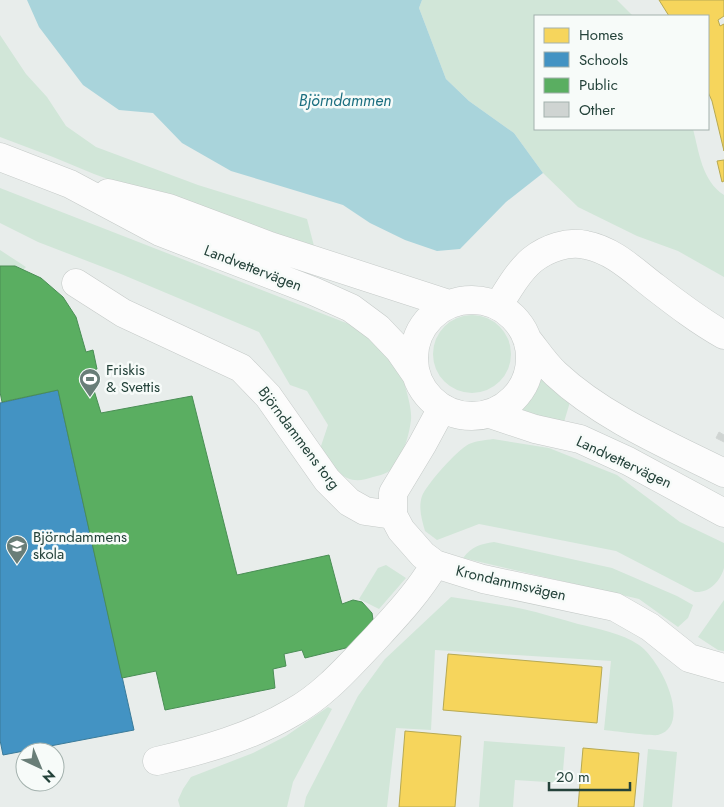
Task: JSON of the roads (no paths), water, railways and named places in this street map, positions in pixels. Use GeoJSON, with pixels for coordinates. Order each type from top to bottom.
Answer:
{"type":"FeatureCollection","features":[{"type":"Feature","properties":{"kind":"street","name":"Landvettervägen"},"geometry":{"type":"LineString","coordinates":[[0,157],[70,184],[160,232],[313,291],[351,308],[378,328],[399,350],[416,376]]}},
{"type":"Feature","properties":{"kind":"street","name":"Landvettervägen"},"geometry":{"type":"LineString","coordinates":[[70,184],[169,208],[270,246],[449,304]]}},
{"type":"Feature","properties":{"kind":"street"},"geometry":{"type":"LineString","coordinates":[[498,306],[520,272],[533,259],[552,248],[571,244],[586,245],[622,261],[690,314],[724,336]]}},
{"type":"Feature","properties":{"kind":"street","name":"Björndammens torg"},"geometry":{"type":"LineString","coordinates":[[76,283],[122,313],[241,368],[268,396],[327,480],[349,502],[365,511],[393,515]]}},
{"type":"Feature","properties":{"kind":"street"},"geometry":{"type":"LineString","coordinates":[[527,339],[530,366],[524,384],[520,392],[506,405],[490,414],[465,416],[442,408],[426,394],[416,376],[414,350],[419,334],[434,313],[449,304],[470,300],[484,301],[498,306],[516,319],[527,339],[555,373],[575,390],[619,418],[724,473]]}},
{"type":"Feature","properties":{"kind":"street"},"geometry":{"type":"LineString","coordinates":[[393,515],[394,493],[442,408]]}},
{"type":"Feature","properties":{"kind":"street","name":"Landvettervägen"},"geometry":{"type":"LineString","coordinates":[[490,414],[580,439],[618,456],[724,513]]}},
{"type":"Feature","properties":{"kind":"street","name":"Krondammsvägen"},"geometry":{"type":"LineString","coordinates":[[393,515],[401,530],[415,547],[435,564],[483,579],[615,607],[650,627],[689,658],[724,668]]}},
{"type":"Feature","properties":{"kind":"street"},"geometry":{"type":"LineString","coordinates":[[157,761],[241,738],[294,712],[320,693],[349,666],[406,606],[424,583],[435,564]]}},
{"type":"Feature","properties":{"kind":"water","name":"Björndammen"},"geometry":{"type":"Polygon","coordinates":[[[27,0],[422,0],[419,8],[446,79],[469,101],[514,133],[543,173],[506,202],[460,249],[437,251],[405,240],[370,223],[343,205],[231,171],[182,143],[153,113],[119,110],[83,85],[39,27],[27,0]]]}},
{"type":"Feature","properties":{"kind":"place","name":"Friskis & Svettis"},"geometry":{"type":"Point","coordinates":[90,398]}},
{"type":"Feature","properties":{"kind":"place","name":"Björndammens skola"},"geometry":{"type":"Point","coordinates":[17,565]}}]}
